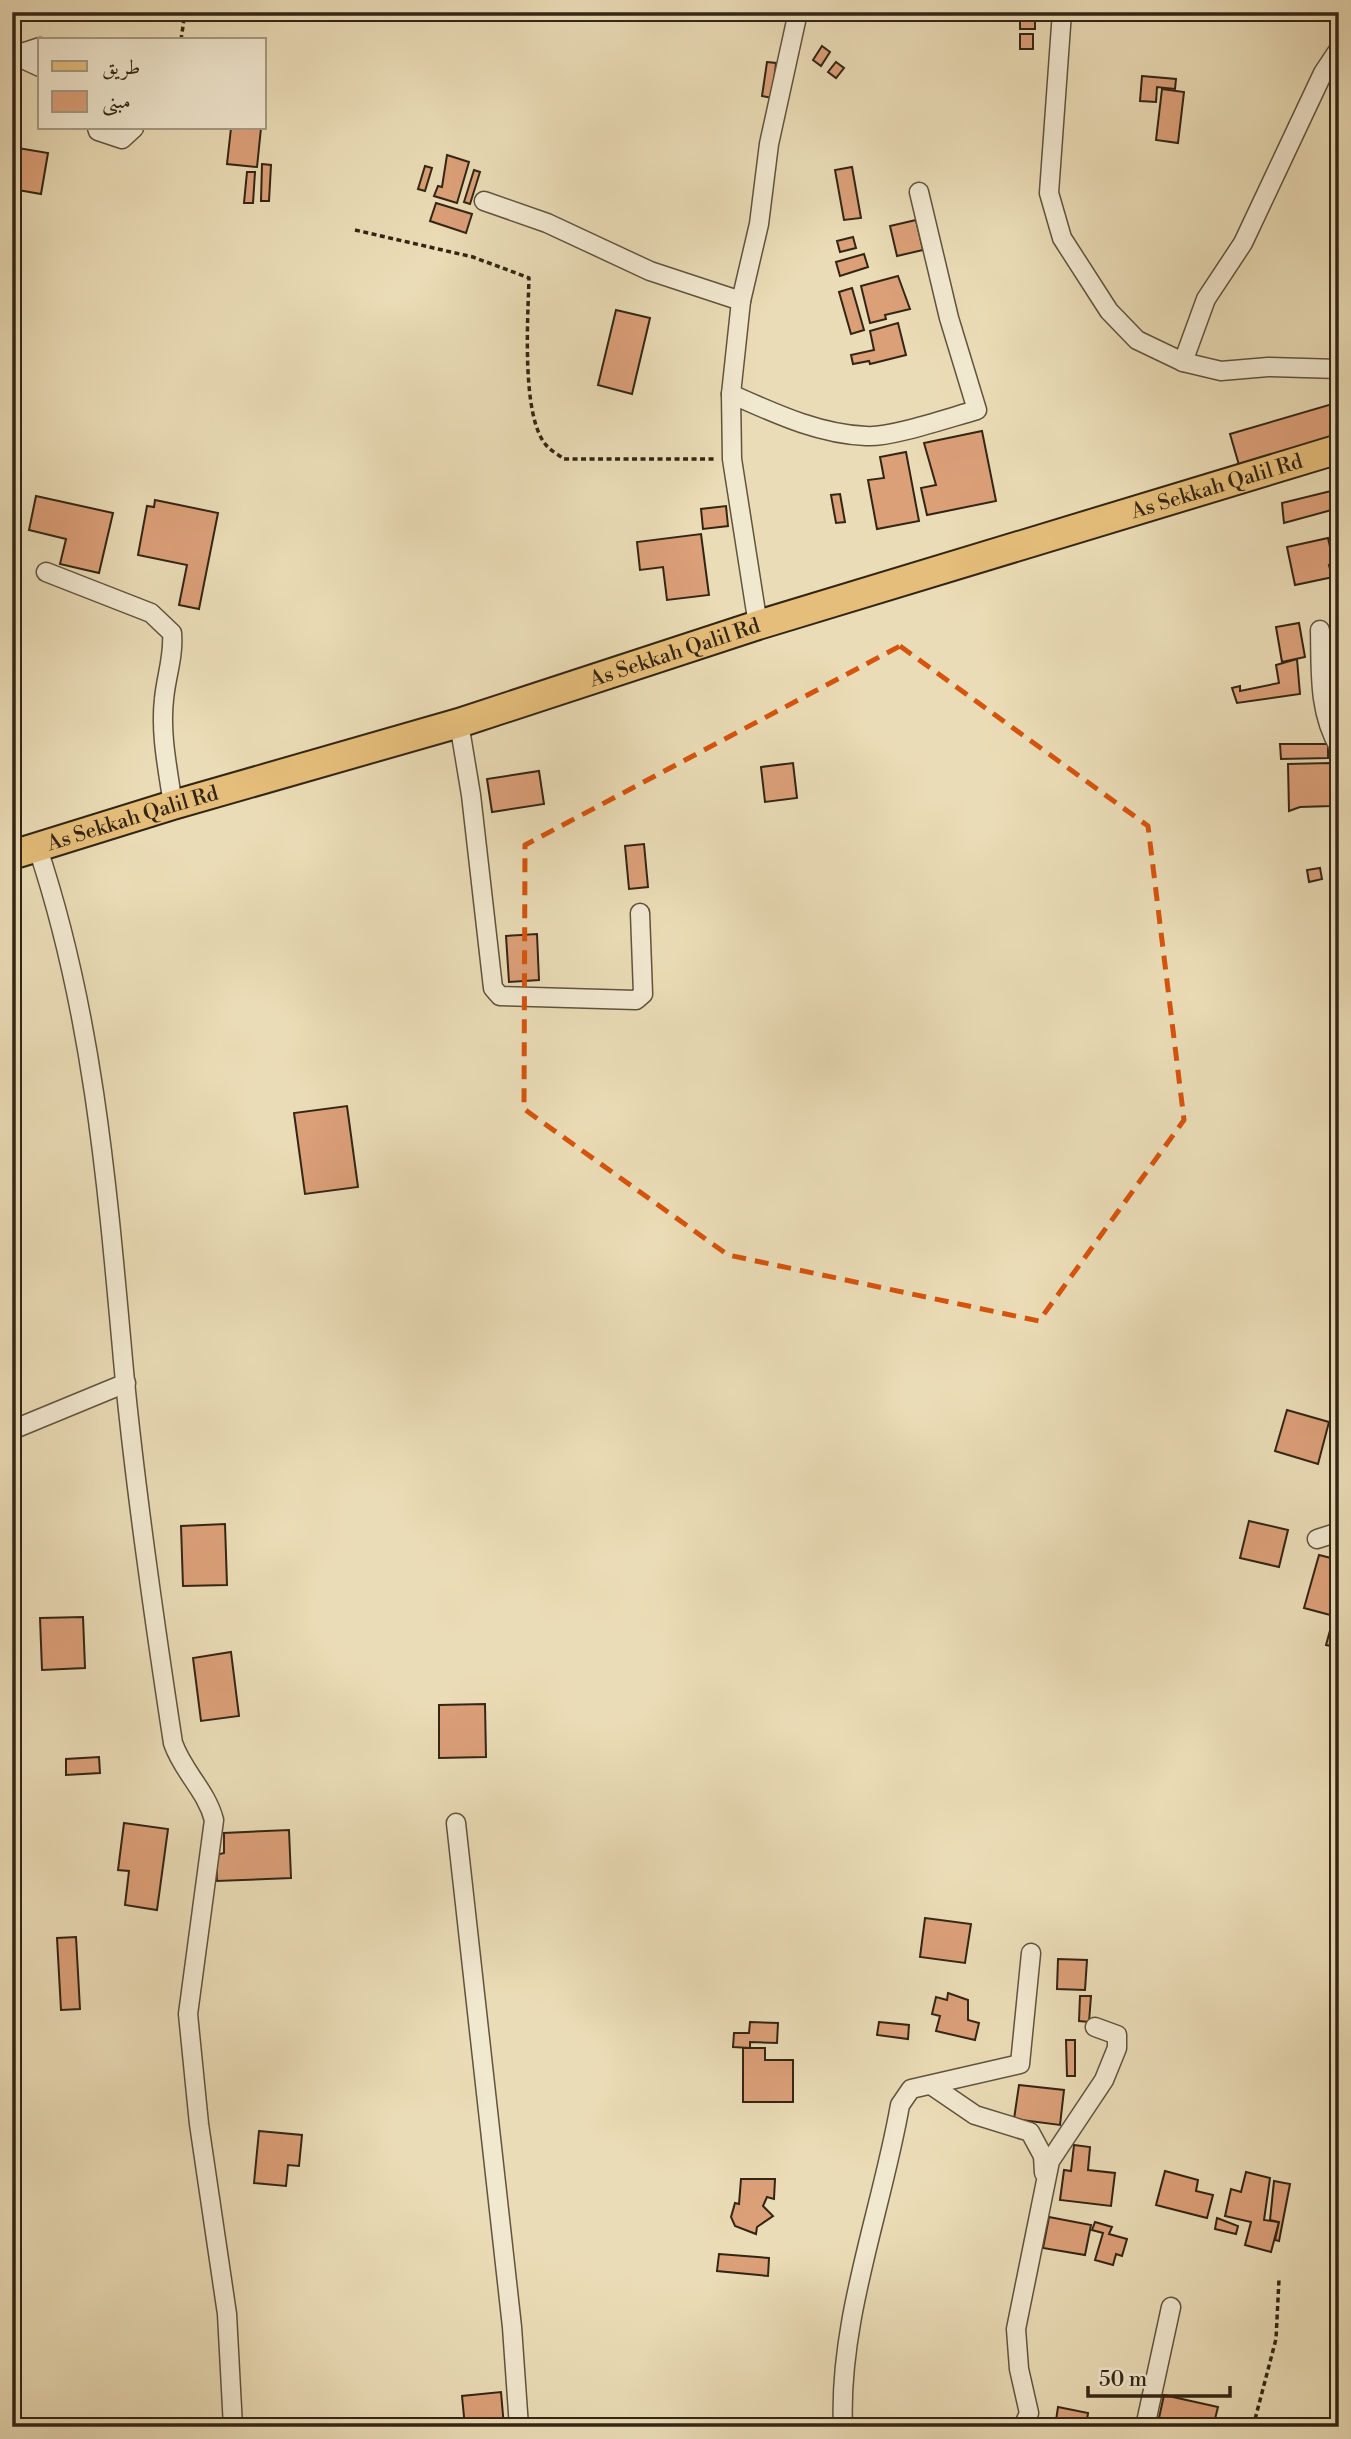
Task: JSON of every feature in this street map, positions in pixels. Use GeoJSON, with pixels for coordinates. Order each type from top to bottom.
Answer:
{"type":"FeatureCollection","features":[{"type":"Feature","properties":{"kind":"main road","name":"As Sekkah Qalil Rd"},"geometry":{"type":"LineString","coordinates":[[25,850],[459,723],[758,625],[1339,449]]}},
{"type":"Feature","properties":{"kind":"street"},"geometry":{"type":"LineString","coordinates":[[758,625],[732,459],[731,394],[741,301],[759,224],[769,144],[798,12]]}},
{"type":"Feature","properties":{"kind":"street"},"geometry":{"type":"LineString","coordinates":[[1062,12],[1049,193],[1062,237],[1109,311],[1137,340],[1183,362],[1221,371],[1268,367],[1339,369]]}},
{"type":"Feature","properties":{"kind":"street"},"geometry":{"type":"LineString","coordinates":[[13,55],[38,48]]}},
{"type":"Feature","properties":{"kind":"street"},"geometry":{"type":"LineString","coordinates":[[1183,362],[1206,299],[1243,243],[1323,73],[1339,49]]}},
{"type":"Feature","properties":{"kind":"street"},"geometry":{"type":"LineString","coordinates":[[13,55],[38,66]]}},
{"type":"Feature","properties":{"kind":"street"},"geometry":{"type":"LineString","coordinates":[[102,130],[122,139],[132,130]]}},
{"type":"Feature","properties":{"kind":"street"},"geometry":{"type":"LineString","coordinates":[[731,394],[791,420],[831,431],[868,437],[977,410],[949,318],[919,192]]}},
{"type":"Feature","properties":{"kind":"street"},"geometry":{"type":"LineString","coordinates":[[484,201],[547,223],[650,271],[741,301]]}},
{"type":"Feature","properties":{"kind":"street"},"geometry":{"type":"LineString","coordinates":[[46,572],[151,613],[172,633],[173,649],[164,699],[163,736],[173,805]]}},
{"type":"Feature","properties":{"kind":"street"},"geometry":{"type":"LineString","coordinates":[[1320,630],[1322,697],[1327,726],[1339,747]]}},
{"type":"Feature","properties":{"kind":"street"},"geometry":{"type":"LineString","coordinates":[[459,723],[471,795],[493,988],[500,996],[636,1000],[643,993],[640,913]]}},
{"type":"Feature","properties":{"kind":"street"},"geometry":{"type":"LineString","coordinates":[[25,850],[55,898],[77,989],[92,1080],[116,1266],[140,1525],[173,1743],[179,1762],[204,1792],[214,1820],[188,2014],[202,2150],[227,2314],[233,2427]]}},
{"type":"Feature","properties":{"kind":"street"},"geometry":{"type":"LineString","coordinates":[[12,1430],[125,1384]]}},
{"type":"Feature","properties":{"kind":"street"},"geometry":{"type":"LineString","coordinates":[[1317,1539],[1339,1532]]}},
{"type":"Feature","properties":{"kind":"street"},"geometry":{"type":"LineString","coordinates":[[456,1823],[512,2327],[519,2427]]}},
{"type":"Feature","properties":{"kind":"street"},"geometry":{"type":"LineString","coordinates":[[843,2427],[841,2393],[858,2291],[900,2105],[911,2089],[1020,2064],[1031,1953]]}},
{"type":"Feature","properties":{"kind":"street"},"geometry":{"type":"LineString","coordinates":[[1023,2427],[1029,2413],[1019,2369],[1016,2329],[1050,2161],[1104,2081],[1117,2048],[1117,2035],[1095,2027]]}},
{"type":"Feature","properties":{"kind":"street"},"geometry":{"type":"LineString","coordinates":[[931,2085],[975,2115],[1030,2132],[1043,2156],[1045,2183]]}},
{"type":"Feature","properties":{"kind":"street"},"geometry":{"type":"LineString","coordinates":[[1145,2427],[1171,2307]]}},
{"type":"Feature","properties":{"kind":"path"},"geometry":{"type":"LineString","coordinates":[[181,38],[185,12]]}},
{"type":"Feature","properties":{"kind":"path"},"geometry":{"type":"LineString","coordinates":[[355,230],[473,257],[529,278],[528,353],[533,415],[546,445],[564,459],[732,459]]}},
{"type":"Feature","properties":{"kind":"path"},"geometry":{"type":"LineString","coordinates":[[1253,2427],[1276,2339],[1279,2279]]}},
{"type":"Feature","properties":{"kind":"highlighted area"},"geometry":{"type":"Polygon","coordinates":[[[900,646],[1148,826],[1184,1120],[1039,1321],[728,1255],[524,1109],[525,845],[900,646]]]}},
{"type":"Feature","properties":{"kind":"building"},"geometry":{"type":"Polygon","coordinates":[[[1020,12],[1035,12],[1035,29],[1020,29],[1020,12]]]}},
{"type":"Feature","properties":{"kind":"building"},"geometry":{"type":"Polygon","coordinates":[[[1020,34],[1033,34],[1033,49],[1020,49],[1020,34]]]}},
{"type":"Feature","properties":{"kind":"building"},"geometry":{"type":"Polygon","coordinates":[[[822,46],[830,52],[821,66],[813,60],[822,46]]]}},
{"type":"Feature","properties":{"kind":"building"},"geometry":{"type":"Polygon","coordinates":[[[767,62],[776,63],[772,98],[762,96],[767,62]]]}},
{"type":"Feature","properties":{"kind":"building"},"geometry":{"type":"Polygon","coordinates":[[[836,62],[844,68],[836,78],[828,72],[836,62]]]}},
{"type":"Feature","properties":{"kind":"building"},"geometry":{"type":"Polygon","coordinates":[[[1142,76],[1176,79],[1175,89],[1157,87],[1156,102],[1140,101],[1142,76]]]}},
{"type":"Feature","properties":{"kind":"building"},"geometry":{"type":"Polygon","coordinates":[[[1162,89],[1184,92],[1178,143],[1156,140],[1162,89]]]}},
{"type":"Feature","properties":{"kind":"building"},"geometry":{"type":"Polygon","coordinates":[[[231,130],[261,130],[257,167],[227,164],[231,130]]]}},
{"type":"Feature","properties":{"kind":"building"},"geometry":{"type":"Polygon","coordinates":[[[12,147],[48,153],[41,194],[12,189],[12,147]]]}},
{"type":"Feature","properties":{"kind":"building"},"geometry":{"type":"Polygon","coordinates":[[[447,155],[469,162],[457,203],[434,196],[438,186],[442,187],[447,155]]]}},
{"type":"Feature","properties":{"kind":"building"},"geometry":{"type":"Polygon","coordinates":[[[262,164],[271,165],[269,201],[261,201],[262,164]]]}},
{"type":"Feature","properties":{"kind":"building"},"geometry":{"type":"Polygon","coordinates":[[[425,166],[432,168],[425,191],[418,189],[425,166]]]}},
{"type":"Feature","properties":{"kind":"building"},"geometry":{"type":"Polygon","coordinates":[[[852,167],[861,218],[844,220],[835,170],[852,167]]]}},
{"type":"Feature","properties":{"kind":"building"},"geometry":{"type":"Polygon","coordinates":[[[474,170],[480,172],[470,204],[464,202],[474,170]]]}},
{"type":"Feature","properties":{"kind":"building"},"geometry":{"type":"Polygon","coordinates":[[[247,172],[255,172],[253,203],[244,203],[247,172]]]}},
{"type":"Feature","properties":{"kind":"building"},"geometry":{"type":"Polygon","coordinates":[[[436,203],[472,214],[466,233],[430,221],[436,203]]]}},
{"type":"Feature","properties":{"kind":"building"},"geometry":{"type":"Polygon","coordinates":[[[916,220],[923,250],[897,256],[890,226],[916,220]]]}},
{"type":"Feature","properties":{"kind":"building"},"geometry":{"type":"Polygon","coordinates":[[[853,237],[856,248],[840,252],[837,241],[853,237]]]}},
{"type":"Feature","properties":{"kind":"building"},"geometry":{"type":"Polygon","coordinates":[[[864,254],[868,267],[840,276],[836,262],[864,254]]]}},
{"type":"Feature","properties":{"kind":"building"},"geometry":{"type":"Polygon","coordinates":[[[898,276],[910,309],[885,315],[886,319],[870,323],[861,286],[898,276]]]}},
{"type":"Feature","properties":{"kind":"building"},"geometry":{"type":"Polygon","coordinates":[[[852,288],[864,330],[851,334],[839,292],[852,288]]]}},
{"type":"Feature","properties":{"kind":"building"},"geometry":{"type":"Polygon","coordinates":[[[616,310],[650,318],[632,394],[598,385],[616,310]]]}},
{"type":"Feature","properties":{"kind":"building"},"geometry":{"type":"Polygon","coordinates":[[[898,323],[906,355],[870,364],[869,361],[853,364],[851,355],[874,350],[870,331],[898,323]]]}},
{"type":"Feature","properties":{"kind":"building"},"geometry":{"type":"Polygon","coordinates":[[[1339,402],[1339,436],[1239,465],[1230,434],[1339,402]]]}},
{"type":"Feature","properties":{"kind":"building"},"geometry":{"type":"Polygon","coordinates":[[[982,431],[996,501],[927,515],[921,488],[936,485],[924,443],[982,431]]]}},
{"type":"Feature","properties":{"kind":"building"},"geometry":{"type":"Polygon","coordinates":[[[906,452],[919,521],[877,529],[868,480],[884,478],[880,457],[906,452]]]}},
{"type":"Feature","properties":{"kind":"building"},"geometry":{"type":"Polygon","coordinates":[[[1339,489],[1339,508],[1284,523],[1282,503],[1339,489]]]}},
{"type":"Feature","properties":{"kind":"building"},"geometry":{"type":"Polygon","coordinates":[[[840,494],[845,522],[836,523],[831,495],[840,494]]]}},
{"type":"Feature","properties":{"kind":"building"},"geometry":{"type":"Polygon","coordinates":[[[36,496],[113,513],[99,573],[60,564],[66,539],[29,530],[36,496]]]}},
{"type":"Feature","properties":{"kind":"building"},"geometry":{"type":"Polygon","coordinates":[[[155,500],[218,513],[199,609],[179,605],[187,565],[138,555],[147,506],[154,507],[155,500]]]}},
{"type":"Feature","properties":{"kind":"building"},"geometry":{"type":"Polygon","coordinates":[[[726,506],[728,526],[703,529],[701,509],[726,506]]]}},
{"type":"Feature","properties":{"kind":"building"},"geometry":{"type":"Polygon","coordinates":[[[701,534],[709,595],[667,600],[663,567],[640,570],[637,542],[701,534]]]}},
{"type":"Feature","properties":{"kind":"building"},"geometry":{"type":"Polygon","coordinates":[[[1328,538],[1334,564],[1329,565],[1331,573],[1337,572],[1338,576],[1295,585],[1287,547],[1328,538]]]}},
{"type":"Feature","properties":{"kind":"building"},"geometry":{"type":"Polygon","coordinates":[[[1299,623],[1305,657],[1282,662],[1276,627],[1299,623]]]}},
{"type":"Feature","properties":{"kind":"building"},"geometry":{"type":"Polygon","coordinates":[[[1297,659],[1300,694],[1237,703],[1232,688],[1240,686],[1240,691],[1279,683],[1276,665],[1297,659]]]}},
{"type":"Feature","properties":{"kind":"building"},"geometry":{"type":"Polygon","coordinates":[[[1280,744],[1328,744],[1328,758],[1281,759],[1280,744]]]}},
{"type":"Feature","properties":{"kind":"building"},"geometry":{"type":"Polygon","coordinates":[[[793,763],[797,798],[765,802],[761,767],[793,763]]]}},
{"type":"Feature","properties":{"kind":"building"},"geometry":{"type":"Polygon","coordinates":[[[1330,763],[1331,806],[1300,807],[1289,811],[1288,764],[1330,763]]]}},
{"type":"Feature","properties":{"kind":"building"},"geometry":{"type":"Polygon","coordinates":[[[539,771],[544,804],[492,812],[487,779],[539,771]]]}},
{"type":"Feature","properties":{"kind":"building"},"geometry":{"type":"Polygon","coordinates":[[[644,844],[648,887],[629,889],[625,846],[644,844]]]}},
{"type":"Feature","properties":{"kind":"building"},"geometry":{"type":"Polygon","coordinates":[[[1320,868],[1322,879],[1309,882],[1307,870],[1320,868]]]}},
{"type":"Feature","properties":{"kind":"building"},"geometry":{"type":"Polygon","coordinates":[[[537,934],[539,980],[509,982],[506,936],[537,934]]]}},
{"type":"Feature","properties":{"kind":"building"},"geometry":{"type":"Polygon","coordinates":[[[347,1106],[358,1187],[305,1194],[294,1113],[347,1106]]]}},
{"type":"Feature","properties":{"kind":"building"},"geometry":{"type":"Polygon","coordinates":[[[1287,1410],[1329,1422],[1318,1464],[1275,1451],[1287,1410]]]}},
{"type":"Feature","properties":{"kind":"building"},"geometry":{"type":"Polygon","coordinates":[[[1249,1521],[1288,1530],[1279,1567],[1240,1558],[1249,1521]]]}},
{"type":"Feature","properties":{"kind":"building"},"geometry":{"type":"Polygon","coordinates":[[[225,1524],[227,1585],[183,1586],[181,1526],[225,1524]]]}},
{"type":"Feature","properties":{"kind":"building"},"geometry":{"type":"Polygon","coordinates":[[[1319,1555],[1339,1560],[1339,1648],[1326,1645],[1334,1616],[1304,1608],[1319,1555]]]}},
{"type":"Feature","properties":{"kind":"building"},"geometry":{"type":"Polygon","coordinates":[[[83,1617],[85,1668],[42,1670],[40,1618],[83,1617]]]}},
{"type":"Feature","properties":{"kind":"building"},"geometry":{"type":"Polygon","coordinates":[[[231,1652],[239,1716],[201,1721],[193,1658],[231,1652]]]}},
{"type":"Feature","properties":{"kind":"building"},"geometry":{"type":"Polygon","coordinates":[[[485,1704],[486,1757],[439,1758],[439,1705],[485,1704]]]}},
{"type":"Feature","properties":{"kind":"building"},"geometry":{"type":"Polygon","coordinates":[[[99,1757],[100,1773],[66,1775],[66,1759],[99,1757]]]}},
{"type":"Feature","properties":{"kind":"building"},"geometry":{"type":"Polygon","coordinates":[[[124,1823],[168,1829],[157,1910],[125,1905],[129,1871],[118,1870],[124,1823]]]}},
{"type":"Feature","properties":{"kind":"building"},"geometry":{"type":"Polygon","coordinates":[[[289,1830],[291,1878],[217,1881],[216,1855],[224,1853],[224,1833],[289,1830]]]}},
{"type":"Feature","properties":{"kind":"building"},"geometry":{"type":"Polygon","coordinates":[[[925,1918],[971,1924],[965,1963],[920,1957],[925,1918]]]}},
{"type":"Feature","properties":{"kind":"building"},"geometry":{"type":"Polygon","coordinates":[[[76,1937],[80,2009],[61,2010],[57,1938],[76,1937]]]}},
{"type":"Feature","properties":{"kind":"building"},"geometry":{"type":"Polygon","coordinates":[[[1058,1959],[1087,1960],[1085,1990],[1057,1989],[1058,1959]]]}},
{"type":"Feature","properties":{"kind":"building"},"geometry":{"type":"Polygon","coordinates":[[[948,1993],[968,2000],[968,2020],[979,2023],[975,2040],[936,2031],[940,2016],[932,2014],[936,1997],[947,2000],[948,1993]]]}},
{"type":"Feature","properties":{"kind":"building"},"geometry":{"type":"Polygon","coordinates":[[[1080,1996],[1091,1996],[1089,2022],[1079,2021],[1080,1996]]]}},
{"type":"Feature","properties":{"kind":"building"},"geometry":{"type":"Polygon","coordinates":[[[750,2022],[778,2023],[777,2043],[750,2042],[750,2048],[733,2047],[734,2033],[749,2033],[750,2022]]]}},
{"type":"Feature","properties":{"kind":"building"},"geometry":{"type":"Polygon","coordinates":[[[879,2022],[909,2025],[908,2039],[877,2035],[879,2022]]]}},
{"type":"Feature","properties":{"kind":"building"},"geometry":{"type":"Polygon","coordinates":[[[1066,2040],[1075,2040],[1075,2076],[1067,2076],[1066,2040]]]}},
{"type":"Feature","properties":{"kind":"building"},"geometry":{"type":"Polygon","coordinates":[[[743,2048],[765,2048],[765,2060],[793,2060],[793,2102],[743,2102],[743,2048]]]}},
{"type":"Feature","properties":{"kind":"building"},"geometry":{"type":"Polygon","coordinates":[[[1019,2085],[1064,2090],[1060,2125],[1014,2119],[1019,2085]]]}},
{"type":"Feature","properties":{"kind":"building"},"geometry":{"type":"Polygon","coordinates":[[[259,2131],[302,2135],[299,2166],[288,2165],[286,2186],[254,2183],[259,2131]]]}},
{"type":"Feature","properties":{"kind":"building"},"geometry":{"type":"Polygon","coordinates":[[[1074,2145],[1090,2147],[1088,2170],[1115,2173],[1111,2206],[1060,2200],[1064,2170],[1071,2171],[1074,2145]]]}},
{"type":"Feature","properties":{"kind":"building"},"geometry":{"type":"Polygon","coordinates":[[[1165,2171],[1198,2180],[1196,2191],[1213,2195],[1207,2218],[1156,2205],[1165,2171]]]}},
{"type":"Feature","properties":{"kind":"building"},"geometry":{"type":"Polygon","coordinates":[[[1246,2172],[1270,2178],[1264,2220],[1279,2222],[1271,2252],[1245,2245],[1251,2222],[1225,2216],[1231,2189],[1241,2192],[1246,2172]]]}},
{"type":"Feature","properties":{"kind":"building"},"geometry":{"type":"Polygon","coordinates":[[[741,2179],[775,2179],[774,2199],[767,2197],[763,2206],[773,2216],[757,2227],[756,2234],[735,2226],[731,2217],[735,2203],[739,2204],[741,2179]]]}},
{"type":"Feature","properties":{"kind":"building"},"geometry":{"type":"Polygon","coordinates":[[[1274,2181],[1290,2184],[1279,2241],[1275,2240],[1279,2222],[1270,2220],[1274,2181]]]}},
{"type":"Feature","properties":{"kind":"building"},"geometry":{"type":"Polygon","coordinates":[[[1049,2217],[1091,2225],[1085,2255],[1043,2248],[1049,2217]]]}},
{"type":"Feature","properties":{"kind":"building"},"geometry":{"type":"Polygon","coordinates":[[[1217,2218],[1238,2226],[1236,2234],[1215,2229],[1217,2218]]]}},
{"type":"Feature","properties":{"kind":"building"},"geometry":{"type":"Polygon","coordinates":[[[1095,2222],[1112,2227],[1109,2234],[1127,2239],[1122,2256],[1116,2254],[1113,2265],[1095,2260],[1103,2233],[1092,2230],[1095,2222]]]}},
{"type":"Feature","properties":{"kind":"building"},"geometry":{"type":"Polygon","coordinates":[[[719,2254],[769,2258],[768,2276],[717,2271],[719,2254]]]}},
{"type":"Feature","properties":{"kind":"building"},"geometry":{"type":"Polygon","coordinates":[[[501,2392],[504,2427],[465,2427],[462,2396],[501,2392]]]}},
{"type":"Feature","properties":{"kind":"building"},"geometry":{"type":"Polygon","coordinates":[[[1164,2395],[1218,2407],[1213,2427],[1157,2427],[1164,2395]]]}},
{"type":"Feature","properties":{"kind":"building"},"geometry":{"type":"Polygon","coordinates":[[[1058,2407],[1088,2413],[1086,2427],[1055,2427],[1058,2407]]]}}]}
